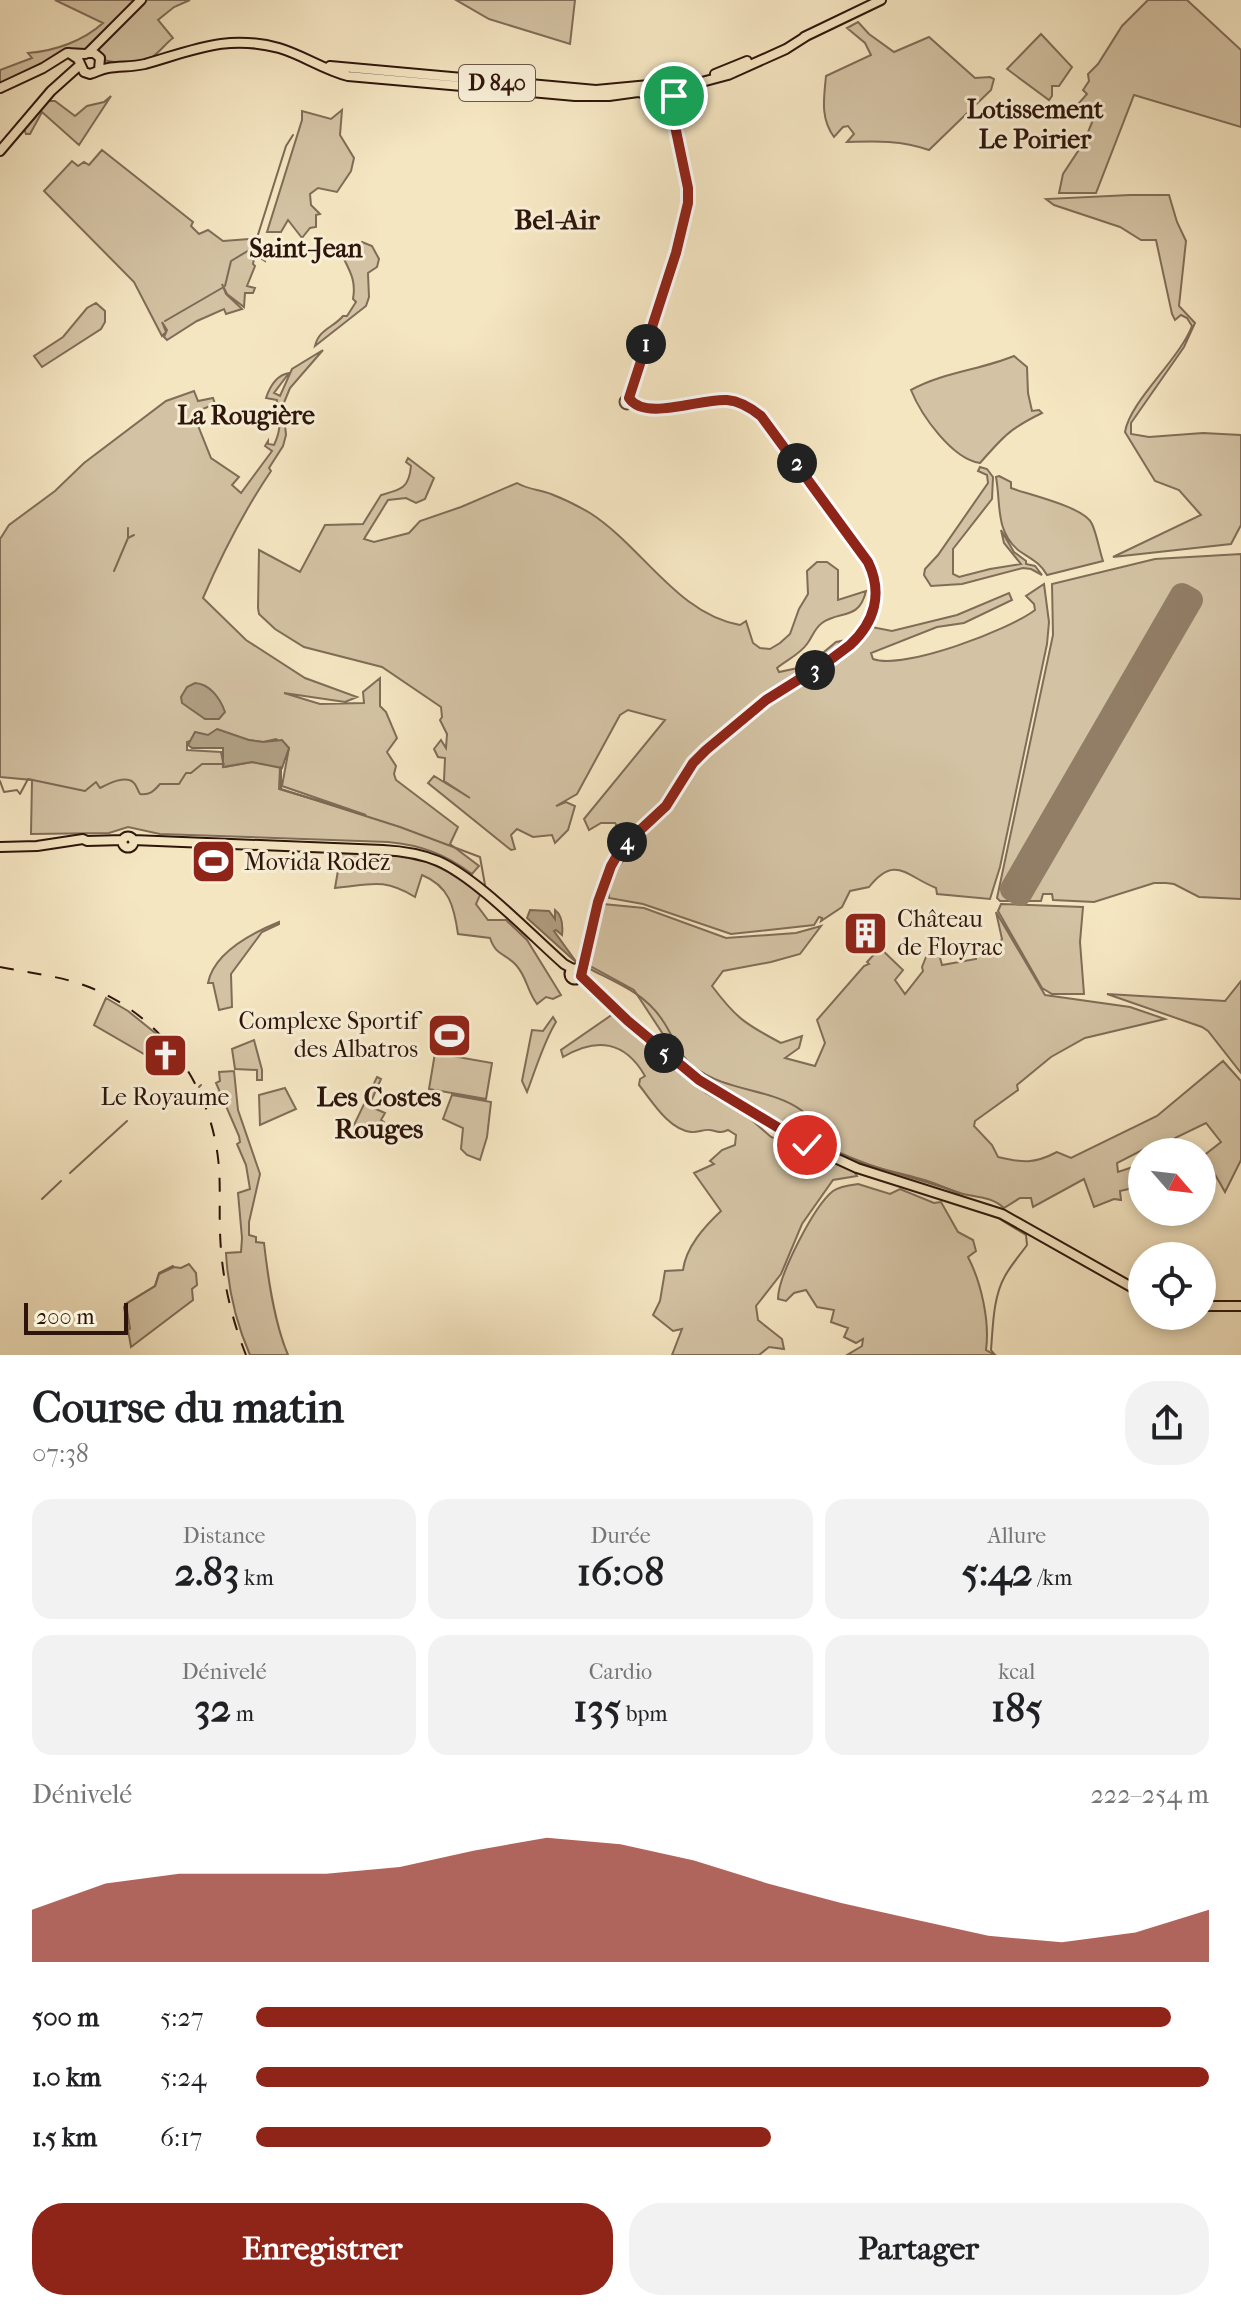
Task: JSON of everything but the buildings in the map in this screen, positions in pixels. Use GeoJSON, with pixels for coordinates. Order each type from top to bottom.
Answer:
{"type":"FeatureCollection","features":[{"type":"Feature","properties":{"kind":"main road"},"geometry":{"type":"LineString","coordinates":[[0,151],[42,101],[141,0]]}},
{"type":"Feature","properties":{"kind":"main road","name":"D 840"},"geometry":{"type":"LineString","coordinates":[[99,70],[129,67],[230,41],[282,49],[329,71],[370,78],[589,96],[638,92],[669,97],[683,87],[728,75],[748,66],[881,0]]}},
{"type":"Feature","properties":{"kind":"main road","name":"D 840"},"geometry":{"type":"LineString","coordinates":[[676,78],[695,79],[713,74],[808,35]]}},
{"type":"Feature","properties":{"kind":"main road"},"geometry":{"type":"LineString","coordinates":[[42,101],[70,79],[99,70],[97,47],[102,39]]}},
{"type":"Feature","properties":{"kind":"main road"},"geometry":{"type":"LineString","coordinates":[[0,88],[69,53],[83,58],[100,58]]}},
{"type":"Feature","properties":{"kind":"main road"},"geometry":{"type":"LineString","coordinates":[[83,58],[87,74]]}},
{"type":"Feature","properties":{"kind":"main road","name":"D 840"},"geometry":{"type":"LineString","coordinates":[[100,58],[119,64],[155,61]]}},
{"type":"Feature","properties":{"kind":"main road","name":"D 840"},"geometry":{"type":"LineString","coordinates":[[310,62],[372,72],[584,90],[649,85],[658,78]]}},
{"type":"Feature","properties":{"kind":"main road"},"geometry":{"type":"LineString","coordinates":[[668,74],[676,78],[669,97],[655,86],[658,78],[668,74]]}},
{"type":"Feature","properties":{"kind":"main road"},"geometry":{"type":"LineString","coordinates":[[0,847],[55,842],[82,844],[87,841],[383,850],[438,861],[459,873],[577,972],[699,1080],[807,1145],[857,1168],[1002,1214],[1128,1285]]}},
{"type":"Feature","properties":{"kind":"main road"},"geometry":{"type":"LineString","coordinates":[[1216,1306],[1241,1306]]}},
{"type":"Feature","properties":{"kind":"street"},"geometry":{"type":"LineString","coordinates":[[577,972],[601,892],[622,847],[666,806],[693,763],[706,750],[759,705],[830,660],[862,633],[871,619],[877,588],[868,562],[761,416],[746,406],[726,400],[655,409],[630,400],[687,212],[688,188],[669,97]]}},
{"type":"Feature","properties":{"kind":"shaded area"},"geometry":{"type":"Polygon","coordinates":[[[55,0],[138,0],[89,50],[68,50],[0,83],[0,70],[32,58],[28,53],[68,44],[103,23],[55,0]]]}},
{"type":"Feature","properties":{"kind":"shaded area"},"geometry":{"type":"Polygon","coordinates":[[[147,0],[190,0],[174,7],[158,20],[173,38],[147,59],[128,62],[104,60],[98,48],[147,0]]]}},
{"type":"Feature","properties":{"kind":"shaded area"},"geometry":{"type":"Polygon","coordinates":[[[456,0],[575,0],[570,44],[489,19],[456,0]]]}},
{"type":"Feature","properties":{"kind":"shaded area"},"geometry":{"type":"Polygon","coordinates":[[[1148,0],[1187,0],[1241,50],[1241,127],[1134,95],[1096,193],[1059,193],[1063,174],[1084,142],[1095,115],[1079,103],[1087,94],[1083,90],[1089,81],[1088,74],[1122,26],[1148,0]]]}},
{"type":"Feature","properties":{"kind":"shaded area"},"geometry":{"type":"Polygon","coordinates":[[[858,22],[894,52],[929,37],[975,78],[994,79],[991,90],[929,150],[878,141],[847,142],[854,134],[848,126],[834,137],[825,115],[826,76],[871,55],[865,43],[847,28],[858,22]]]}},
{"type":"Feature","properties":{"kind":"shaded area"},"geometry":{"type":"Polygon","coordinates":[[[1041,34],[1072,67],[1059,86],[1052,86],[1049,100],[1007,69],[1041,34]]]}},
{"type":"Feature","properties":{"kind":"shaded area"},"geometry":{"type":"Polygon","coordinates":[[[111,96],[79,145],[42,112],[30,134],[26,134],[24,129],[48,101],[55,101],[75,116],[87,106],[104,102],[111,96]]]}},
{"type":"Feature","properties":{"kind":"shaded area"},"geometry":{"type":"Polygon","coordinates":[[[342,110],[340,135],[354,158],[351,171],[337,192],[318,188],[310,194],[311,205],[320,214],[316,215],[316,227],[310,228],[302,238],[288,220],[281,232],[267,232],[302,120],[302,111],[331,119],[342,110]]]}},
{"type":"Feature","properties":{"kind":"shaded area"},"geometry":{"type":"Polygon","coordinates":[[[102,150],[193,222],[191,226],[199,234],[208,230],[223,241],[262,238],[262,245],[270,249],[266,250],[265,261],[262,259],[263,252],[256,250],[255,266],[247,286],[255,288],[253,293],[245,293],[244,307],[227,294],[222,284],[226,294],[242,309],[226,314],[224,309],[167,340],[164,337],[167,330],[162,322],[166,332],[162,336],[134,282],[44,191],[72,161],[78,166],[84,162],[89,165],[102,150]]]}},
{"type":"Feature","properties":{"kind":"shaded area"},"geometry":{"type":"Polygon","coordinates":[[[1169,195],[1186,241],[1179,306],[1195,323],[1184,347],[1131,423],[1131,434],[1149,437],[1203,433],[1241,435],[1241,525],[1231,544],[1113,557],[1201,515],[1179,490],[1155,481],[1125,432],[1136,407],[1177,353],[1192,326],[1187,318],[1181,315],[1175,320],[1172,314],[1156,240],[1141,240],[1120,227],[1054,205],[1046,199],[1169,195]]]}},
{"type":"Feature","properties":{"kind":"shaded area"},"geometry":{"type":"Polygon","coordinates":[[[362,242],[372,246],[379,259],[377,267],[368,273],[369,297],[366,306],[315,346],[323,332],[347,316],[356,302],[353,299],[352,278],[344,259],[362,242]]]}},
{"type":"Feature","properties":{"kind":"shaded area"},"geometry":{"type":"Polygon","coordinates":[[[96,303],[105,311],[101,329],[42,367],[34,356],[63,337],[87,308],[96,303]]]}},
{"type":"Feature","properties":{"kind":"shaded area"},"geometry":{"type":"Polygon","coordinates":[[[323,350],[290,388],[283,405],[286,435],[283,446],[234,533],[203,598],[246,640],[305,678],[357,697],[345,702],[284,693],[320,704],[364,703],[363,692],[380,678],[380,706],[386,712],[397,738],[387,752],[396,766],[396,780],[458,827],[450,844],[479,866],[472,874],[432,852],[388,842],[160,834],[128,827],[109,833],[31,834],[32,780],[0,777],[0,539],[9,525],[166,401],[194,391],[198,401],[213,398],[215,404],[193,413],[211,458],[239,477],[232,485],[241,493],[272,451],[265,446],[268,441],[268,444],[274,445],[277,437],[277,400],[266,398],[272,385],[289,373],[274,393],[280,396],[292,369],[323,350]],[[208,735],[187,742],[187,750],[221,752],[224,767],[252,762],[280,767],[279,789],[366,815],[282,786],[289,748],[276,739],[263,742],[208,735]]]}},
{"type":"Feature","properties":{"kind":"shaded area"},"geometry":{"type":"Polygon","coordinates":[[[1014,356],[1027,367],[1032,411],[1042,413],[1007,434],[980,463],[969,460],[948,445],[922,411],[911,390],[936,379],[1014,356]]]}},
{"type":"Feature","properties":{"kind":"shaded area"},"geometry":{"type":"Polygon","coordinates":[[[408,458],[434,478],[425,499],[416,503],[406,498],[388,500],[364,539],[374,542],[409,533],[420,521],[517,483],[556,496],[590,513],[697,608],[740,625],[746,621],[753,643],[760,648],[770,649],[790,634],[808,594],[807,571],[817,562],[827,562],[838,570],[838,600],[866,591],[859,607],[822,623],[804,648],[777,668],[779,672],[807,666],[841,641],[831,656],[764,697],[703,749],[689,763],[657,812],[620,838],[615,823],[601,823],[589,830],[584,819],[665,720],[628,710],[620,715],[577,794],[556,806],[566,802],[575,806],[568,830],[555,843],[552,835],[533,837],[517,829],[511,835],[515,849],[511,850],[428,783],[434,776],[470,798],[444,781],[445,758],[438,757],[434,749],[441,740],[446,748],[447,734],[440,720],[441,707],[382,667],[304,647],[275,629],[259,614],[259,550],[300,572],[325,525],[363,524],[381,495],[406,484],[411,466],[406,462],[408,458]]]}},
{"type":"Feature","properties":{"kind":"shaded area"},"geometry":{"type":"Polygon","coordinates":[[[980,467],[987,469],[993,477],[992,499],[953,549],[953,574],[959,577],[1021,564],[1004,543],[1001,530],[1014,552],[1026,564],[1035,566],[1042,575],[1023,568],[962,584],[931,586],[924,575],[925,569],[988,483],[987,475],[978,471],[980,467]]]}},
{"type":"Feature","properties":{"kind":"shaded area"},"geometry":{"type":"Polygon","coordinates":[[[996,477],[1011,482],[1011,488],[1068,507],[1087,518],[1094,528],[1103,561],[1047,575],[1038,563],[1018,550],[1006,534],[999,507],[996,477]]]}},
{"type":"Feature","properties":{"kind":"shaded area"},"geometry":{"type":"Polygon","coordinates":[[[1241,554],[1241,899],[1199,897],[1174,884],[1154,883],[1094,902],[1053,900],[1052,894],[1043,894],[1041,901],[1000,901],[997,898],[1053,635],[1052,584],[1155,559],[1241,554]]]}},
{"type":"Feature","properties":{"kind":"shaded area"},"geometry":{"type":"Polygon","coordinates":[[[1044,584],[1049,622],[1047,644],[1000,867],[990,899],[937,894],[936,888],[894,870],[878,877],[869,887],[850,891],[842,907],[821,921],[819,917],[814,925],[731,934],[643,904],[609,898],[609,886],[617,868],[674,802],[699,764],[763,707],[861,643],[872,627],[892,631],[957,615],[1009,593],[1012,600],[964,623],[937,627],[871,653],[873,659],[888,661],[931,654],[1003,628],[1035,610],[1034,604],[1026,596],[1044,584]]]}},
{"type":"Feature","properties":{"kind":"shaded area"},"geometry":{"type":"Polygon","coordinates":[[[195,683],[210,689],[217,697],[225,712],[219,719],[205,719],[182,703],[181,697],[187,687],[195,683]]]}},
{"type":"Feature","properties":{"kind":"shaded area"},"geometry":{"type":"Polygon","coordinates":[[[217,729],[249,740],[282,740],[289,748],[282,768],[252,762],[223,767],[223,748],[192,748],[188,745],[195,732],[208,735],[217,729]]]}},
{"type":"Feature","properties":{"kind":"shaded area"},"geometry":{"type":"Polygon","coordinates":[[[341,853],[399,855],[431,864],[463,881],[480,895],[476,904],[488,920],[506,920],[527,940],[561,995],[553,999],[546,997],[537,1004],[520,970],[498,951],[490,938],[458,934],[449,898],[438,885],[422,875],[415,897],[384,885],[335,888],[341,853]]]}},
{"type":"Feature","properties":{"kind":"shaded area"},"geometry":{"type":"Polygon","coordinates":[[[603,904],[644,908],[726,938],[796,933],[821,926],[800,954],[723,971],[712,986],[735,1013],[781,1043],[802,1036],[799,1048],[785,1058],[815,1066],[825,1043],[817,1020],[880,948],[903,970],[895,980],[905,994],[923,971],[926,957],[939,954],[942,965],[976,959],[975,948],[999,944],[1002,939],[996,912],[1045,995],[1130,1007],[1165,1019],[1085,1038],[1051,1057],[1017,1085],[1018,1090],[975,1121],[974,1126],[992,1145],[998,1157],[1028,1161],[1057,1152],[1071,1158],[1157,1116],[1223,1061],[1241,1081],[1241,1160],[1225,1192],[1216,1176],[1216,1146],[1221,1142],[1206,1123],[1175,1138],[1128,1138],[1128,1157],[1117,1163],[1118,1172],[1128,1169],[1128,1189],[1120,1191],[1121,1200],[1114,1199],[1094,1207],[1084,1179],[1033,1207],[1031,1198],[1020,1198],[1004,1208],[989,1200],[857,1161],[822,1143],[819,1145],[680,1060],[634,990],[588,965],[592,930],[603,904]]]}},
{"type":"Feature","properties":{"kind":"shaded area"},"geometry":{"type":"Polygon","coordinates":[[[1001,904],[1083,907],[1080,942],[1084,994],[1052,994],[1042,988],[998,911],[1001,904]]]}},
{"type":"Feature","properties":{"kind":"shaded area"},"geometry":{"type":"Polygon","coordinates":[[[530,910],[549,911],[555,919],[555,910],[558,912],[562,935],[554,931],[577,963],[527,918],[530,910]]]}},
{"type":"Feature","properties":{"kind":"shaded area"},"geometry":{"type":"Polygon","coordinates":[[[279,922],[262,932],[231,974],[232,1007],[219,1010],[213,983],[208,983],[218,962],[246,938],[279,922]]]}},
{"type":"Feature","properties":{"kind":"shaded area"},"geometry":{"type":"Polygon","coordinates":[[[1241,981],[1241,1073],[1202,1027],[1107,994],[1225,1001],[1241,981]]]}},
{"type":"Feature","properties":{"kind":"shaded area"},"geometry":{"type":"Polygon","coordinates":[[[106,998],[159,1036],[153,1048],[152,1064],[149,1064],[149,1057],[94,1025],[106,998]]]}},
{"type":"Feature","properties":{"kind":"shaded area"},"geometry":{"type":"Polygon","coordinates":[[[613,1014],[706,1093],[746,1115],[771,1137],[854,1171],[857,1176],[833,1180],[802,1224],[781,1274],[756,1306],[758,1320],[782,1339],[784,1349],[769,1347],[759,1355],[672,1355],[682,1329],[673,1331],[653,1315],[660,1301],[665,1271],[683,1270],[692,1245],[721,1211],[694,1173],[714,1164],[710,1161],[722,1150],[735,1145],[736,1135],[728,1130],[691,1132],[675,1126],[639,1085],[640,1079],[645,1076],[637,1064],[619,1049],[599,1045],[563,1057],[561,1050],[613,1014]]]}},
{"type":"Feature","properties":{"kind":"shaded area"},"geometry":{"type":"Polygon","coordinates":[[[553,1017],[556,1022],[527,1092],[522,1081],[532,1030],[543,1031],[553,1017]]]}},
{"type":"Feature","properties":{"kind":"shaded area"},"geometry":{"type":"Polygon","coordinates":[[[254,1040],[262,1080],[257,1080],[257,1070],[235,1069],[232,1049],[254,1040]]]}},
{"type":"Feature","properties":{"kind":"shaded area"},"geometry":{"type":"Polygon","coordinates":[[[435,1053],[492,1063],[486,1099],[429,1089],[435,1053]]]}},
{"type":"Feature","properties":{"kind":"shaded area"},"geometry":{"type":"Polygon","coordinates":[[[234,1071],[238,1110],[260,1174],[249,1235],[256,1237],[256,1242],[264,1243],[275,1314],[288,1355],[250,1355],[231,1292],[226,1253],[241,1252],[238,1193],[250,1189],[246,1165],[237,1144],[240,1142],[239,1136],[216,1083],[220,1081],[219,1072],[234,1071]]]}},
{"type":"Feature","properties":{"kind":"shaded area"},"geometry":{"type":"Polygon","coordinates":[[[377,1077],[381,1079],[369,1106],[385,1113],[376,1139],[354,1131],[353,1127],[377,1077]]]}},
{"type":"Feature","properties":{"kind":"shaded area"},"geometry":{"type":"Polygon","coordinates":[[[285,1088],[296,1109],[260,1125],[259,1095],[285,1088]]]}},
{"type":"Feature","properties":{"kind":"shaded area"},"geometry":{"type":"Polygon","coordinates":[[[452,1095],[491,1102],[487,1137],[480,1160],[461,1149],[463,1128],[443,1119],[452,1095]]]}},
{"type":"Feature","properties":{"kind":"shaded area"},"geometry":{"type":"Polygon","coordinates":[[[858,1184],[890,1194],[900,1189],[934,1203],[941,1202],[958,1232],[973,1240],[976,1251],[968,1257],[983,1302],[987,1327],[986,1350],[995,1355],[847,1355],[862,1346],[863,1339],[856,1343],[844,1337],[848,1328],[831,1322],[834,1310],[817,1307],[806,1290],[794,1293],[786,1301],[778,1299],[790,1259],[816,1211],[833,1191],[858,1184]]]}},
{"type":"Feature","properties":{"kind":"shaded area"},"geometry":{"type":"Polygon","coordinates":[[[189,1264],[196,1273],[193,1300],[131,1347],[124,1307],[155,1286],[159,1274],[189,1264]]]}},
{"type":"Feature","properties":{"kind":"waterway"},"geometry":{"type":"LineString","coordinates":[[225,286],[231,261],[251,249],[256,241],[286,146],[293,135]]}},
{"type":"Feature","properties":{"kind":"waterway"},"geometry":{"type":"LineString","coordinates":[[165,321],[222,288]]}},
{"type":"Feature","properties":{"kind":"waterway"},"geometry":{"type":"LineString","coordinates":[[128,528],[128,538]]}},
{"type":"Feature","properties":{"kind":"waterway"},"geometry":{"type":"LineString","coordinates":[[114,571],[128,538],[134,535]]}},
{"type":"Feature","properties":{"kind":"waterway"},"geometry":{"type":"LineString","coordinates":[[0,781],[4,792],[17,790],[20,794],[28,779],[85,791],[96,782],[100,788],[126,779],[134,783],[140,794],[146,794],[160,784],[179,784],[186,773],[191,773],[202,764],[224,764]]}},
{"type":"Feature","properties":{"kind":"waterway"},"geometry":{"type":"LineString","coordinates":[[281,767],[281,789],[400,827],[480,857],[485,885]]}},
{"type":"Feature","properties":{"kind":"waterway"},"geometry":{"type":"LineString","coordinates":[[588,968],[648,1003],[694,1067],[720,1081],[776,1098],[801,1110],[826,1146]]}},
{"type":"Feature","properties":{"kind":"waterway"},"geometry":{"type":"LineString","coordinates":[[70,1173],[127,1121]]}},
{"type":"Feature","properties":{"kind":"waterway"},"geometry":{"type":"LineString","coordinates":[[832,1149],[959,1193]]}},
{"type":"Feature","properties":{"kind":"waterway"},"geometry":{"type":"LineString","coordinates":[[42,1199],[61,1181]]}},
{"type":"Feature","properties":{"kind":"waterway"},"geometry":{"type":"LineString","coordinates":[[968,1207],[998,1218],[1026,1235],[1027,1245],[1007,1272],[998,1293],[991,1350],[995,1355]]}},
{"type":"Feature","properties":{"kind":"waterway"},"geometry":{"type":"LineString","coordinates":[[130,1329],[126,1304],[155,1286],[159,1273],[173,1266]]}},
{"type":"Feature","properties":{"kind":"runway"},"geometry":{"type":"LineString","coordinates":[[1182,595],[1191,600],[1020,894],[1012,889],[1182,595]]}},
{"type":"Feature","properties":{"kind":"railway"},"geometry":{"type":"LineString","coordinates":[[0,967],[68,980],[115,999],[159,1033],[177,1054],[204,1103],[213,1130],[219,1167],[224,1278],[246,1355]]}},
{"type":"Feature","properties":{"kind":"place","name":"Movida Rodez"},"geometry":{"type":"Point","coordinates":[213,862]}},
{"type":"Feature","properties":{"kind":"place","name":"Château de Floyrac"},"geometry":{"type":"Point","coordinates":[866,933]}},
{"type":"Feature","properties":{"kind":"place","name":"Complexe Sportif des Albatros"},"geometry":{"type":"Point","coordinates":[449,1035]}},
{"type":"Feature","properties":{"kind":"place","name":"Le Royaume"},"geometry":{"type":"Point","coordinates":[165,1055]}},
{"type":"Feature","properties":{"kind":"district","name":"Lotissement Le Poirier"},"geometry":{"type":"Point","coordinates":[1035,124]}},
{"type":"Feature","properties":{"kind":"district","name":"Bel-Air"},"geometry":{"type":"Point","coordinates":[557,219]}},
{"type":"Feature","properties":{"kind":"district","name":"Saint-Jean"},"geometry":{"type":"Point","coordinates":[306,248]}},
{"type":"Feature","properties":{"kind":"district","name":"La Rougière"},"geometry":{"type":"Point","coordinates":[246,415]}},
{"type":"Feature","properties":{"kind":"district","name":"Les Costes Rouges"},"geometry":{"type":"Point","coordinates":[379,1112]}},
{"type":"Feature","properties":{"kind":"route"},"geometry":{"type":"LineString","coordinates":[[674,96],[671,107],[688,188],[688,203],[676,253],[629,398],[637,406],[655,409],[726,400],[746,406],[761,416],[868,562],[877,588],[871,619],[862,633],[830,660],[748,713],[706,750],[687,772],[666,806],[622,847],[611,866],[598,902],[581,976],[628,1021],[699,1080],[807,1145]]}}]}
